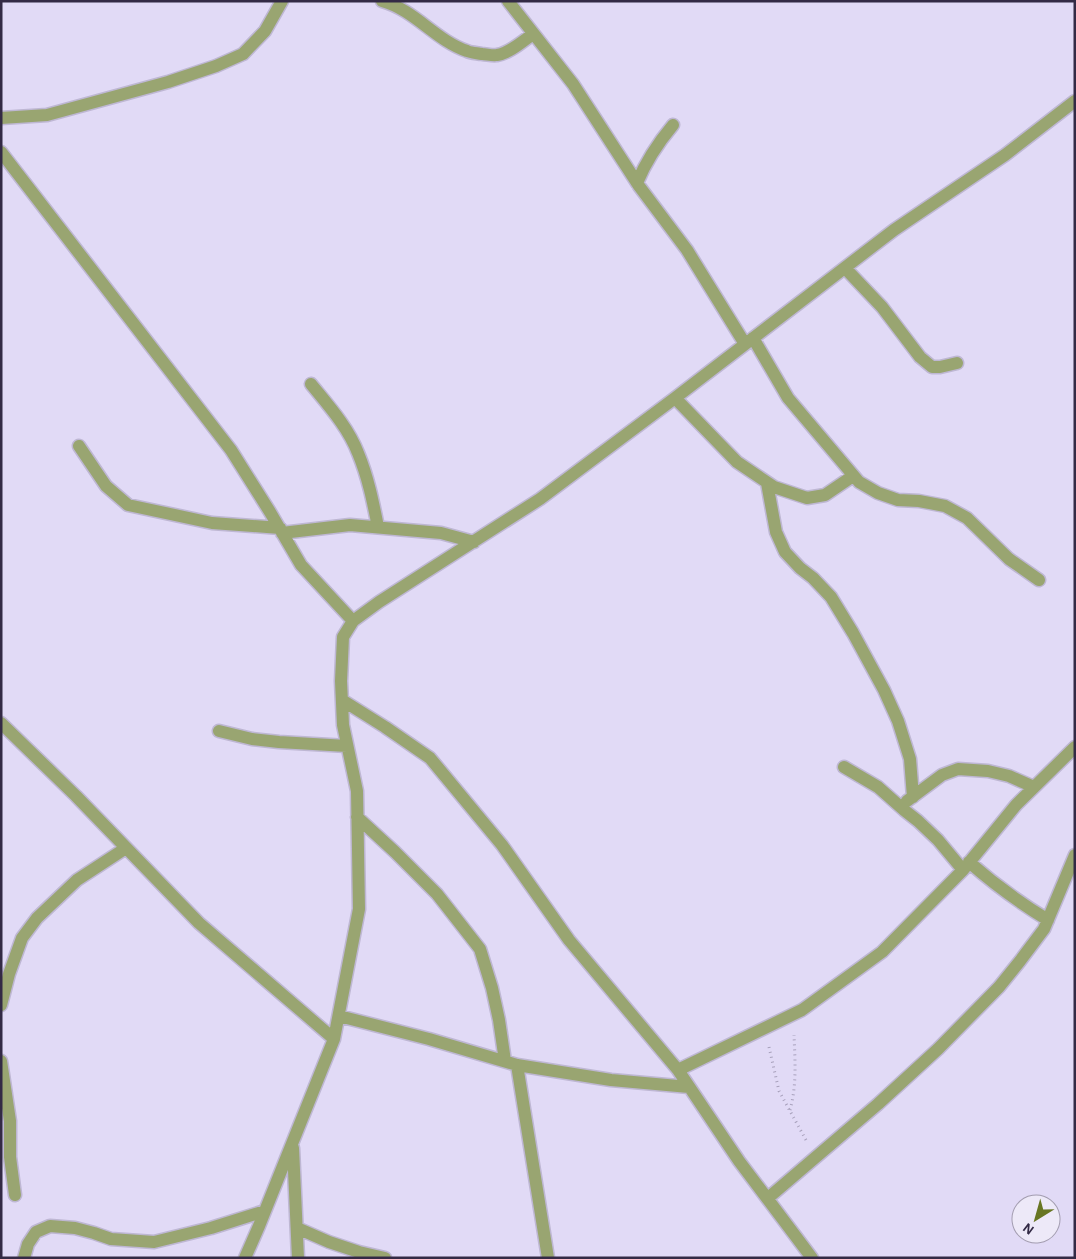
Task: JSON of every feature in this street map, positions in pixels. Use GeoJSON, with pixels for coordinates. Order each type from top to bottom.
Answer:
{"type":"FeatureCollection","features":[{"type":"Feature","properties":{"kind":"street"},"geometry":{"type":"LineString","coordinates":[[1,118],[47,115],[168,82],[216,66],[242,54],[265,31],[282,1]]}},
{"type":"Feature","properties":{"kind":"street"},"geometry":{"type":"LineString","coordinates":[[382,1],[402,5],[442,39],[468,52],[497,56],[512,49],[533,34]]}},
{"type":"Feature","properties":{"kind":"street"},"geometry":{"type":"LineString","coordinates":[[508,1],[573,84],[637,183],[687,250],[788,398],[853,476],[859,482],[878,493],[898,500],[919,501],[945,506],[960,514],[967,518],[1009,559],[1039,580]]}},
{"type":"Feature","properties":{"kind":"street"},"geometry":{"type":"LineString","coordinates":[[245,1258],[334,1039],[360,908],[357,791],[343,725],[341,681],[343,637],[353,621],[379,602],[540,499],[894,230],[1005,155],[1075,101]]}},
{"type":"Feature","properties":{"kind":"street"},"geometry":{"type":"LineString","coordinates":[[637,183],[651,154],[673,125]]}},
{"type":"Feature","properties":{"kind":"street"},"geometry":{"type":"LineString","coordinates":[[1,152],[231,450],[301,565],[353,621]]}},
{"type":"Feature","properties":{"kind":"street"},"geometry":{"type":"LineString","coordinates":[[844,268],[882,307],[920,357],[932,367],[940,368],[958,364]]}},
{"type":"Feature","properties":{"kind":"street"},"geometry":{"type":"LineString","coordinates":[[311,384],[344,427],[358,452],[372,493],[378,527]]}},
{"type":"Feature","properties":{"kind":"street"},"geometry":{"type":"LineString","coordinates":[[675,398],[737,462],[774,487],[807,498],[825,495],[853,476]]}},
{"type":"Feature","properties":{"kind":"street"},"geometry":{"type":"LineString","coordinates":[[79,446],[106,486],[128,505],[212,523],[281,531],[350,525],[441,533],[474,542]]}},
{"type":"Feature","properties":{"kind":"street"},"geometry":{"type":"LineString","coordinates":[[767,483],[776,532],[785,552],[831,597],[884,690],[898,721],[910,759],[913,797]]}},
{"type":"Feature","properties":{"kind":"street"},"geometry":{"type":"LineString","coordinates":[[342,700],[430,758],[502,845],[569,940],[678,1070],[739,1161],[812,1258]]}},
{"type":"Feature","properties":{"kind":"street"},"geometry":{"type":"LineString","coordinates":[[1,723],[76,796],[199,924],[334,1039]]}},
{"type":"Feature","properties":{"kind":"street"},"geometry":{"type":"LineString","coordinates":[[219,731],[252,739],[347,746]]}},
{"type":"Feature","properties":{"kind":"street"},"geometry":{"type":"LineString","coordinates":[[678,1070],[802,1010],[882,952],[966,866],[1016,805],[1075,748]]}},
{"type":"Feature","properties":{"kind":"street"},"geometry":{"type":"LineString","coordinates":[[844,767],[878,787],[966,866],[1048,920]]}},
{"type":"Feature","properties":{"kind":"street"},"geometry":{"type":"LineString","coordinates":[[900,807],[942,775],[958,769],[988,771],[1009,776],[1034,787]]}},
{"type":"Feature","properties":{"kind":"street"},"geometry":{"type":"LineString","coordinates":[[357,816],[437,894],[480,949],[492,988],[505,1061]]}},
{"type":"Feature","properties":{"kind":"street"},"geometry":{"type":"LineString","coordinates":[[1,1006],[9,974],[22,938],[36,918],[76,880],[126,848]]}},
{"type":"Feature","properties":{"kind":"street"},"geometry":{"type":"LineString","coordinates":[[768,1198],[878,1104],[952,1035],[999,987],[1044,929],[1075,855]]}},
{"type":"Feature","properties":{"kind":"street"},"geometry":{"type":"LineString","coordinates":[[339,1016],[429,1039],[517,1065],[611,1080],[689,1087]]}},
{"type":"Feature","properties":{"kind":"street"},"geometry":{"type":"LineString","coordinates":[[1,1061],[10,1121],[10,1157],[15,1195]]}},
{"type":"Feature","properties":{"kind":"street"},"geometry":{"type":"LineString","coordinates":[[517,1065],[548,1258]]}},
{"type":"Feature","properties":{"kind":"street"},"geometry":{"type":"LineString","coordinates":[[293,1142],[298,1258]]}},
{"type":"Feature","properties":{"kind":"street"},"geometry":{"type":"LineString","coordinates":[[24,1258],[28,1244],[36,1232],[50,1226],[75,1228],[111,1239],[154,1242],[210,1228],[265,1211]]}},
{"type":"Feature","properties":{"kind":"street"},"geometry":{"type":"LineString","coordinates":[[297,1228],[329,1242],[385,1258]]}},
{"type":"Feature","properties":{"kind":"path"},"geometry":{"type":"LineString","coordinates":[[790,1111],[795,1091],[793,1014]]}},
{"type":"Feature","properties":{"kind":"path"},"geometry":{"type":"LineString","coordinates":[[767,1026],[769,1048],[779,1091],[815,1158]]}}]}
